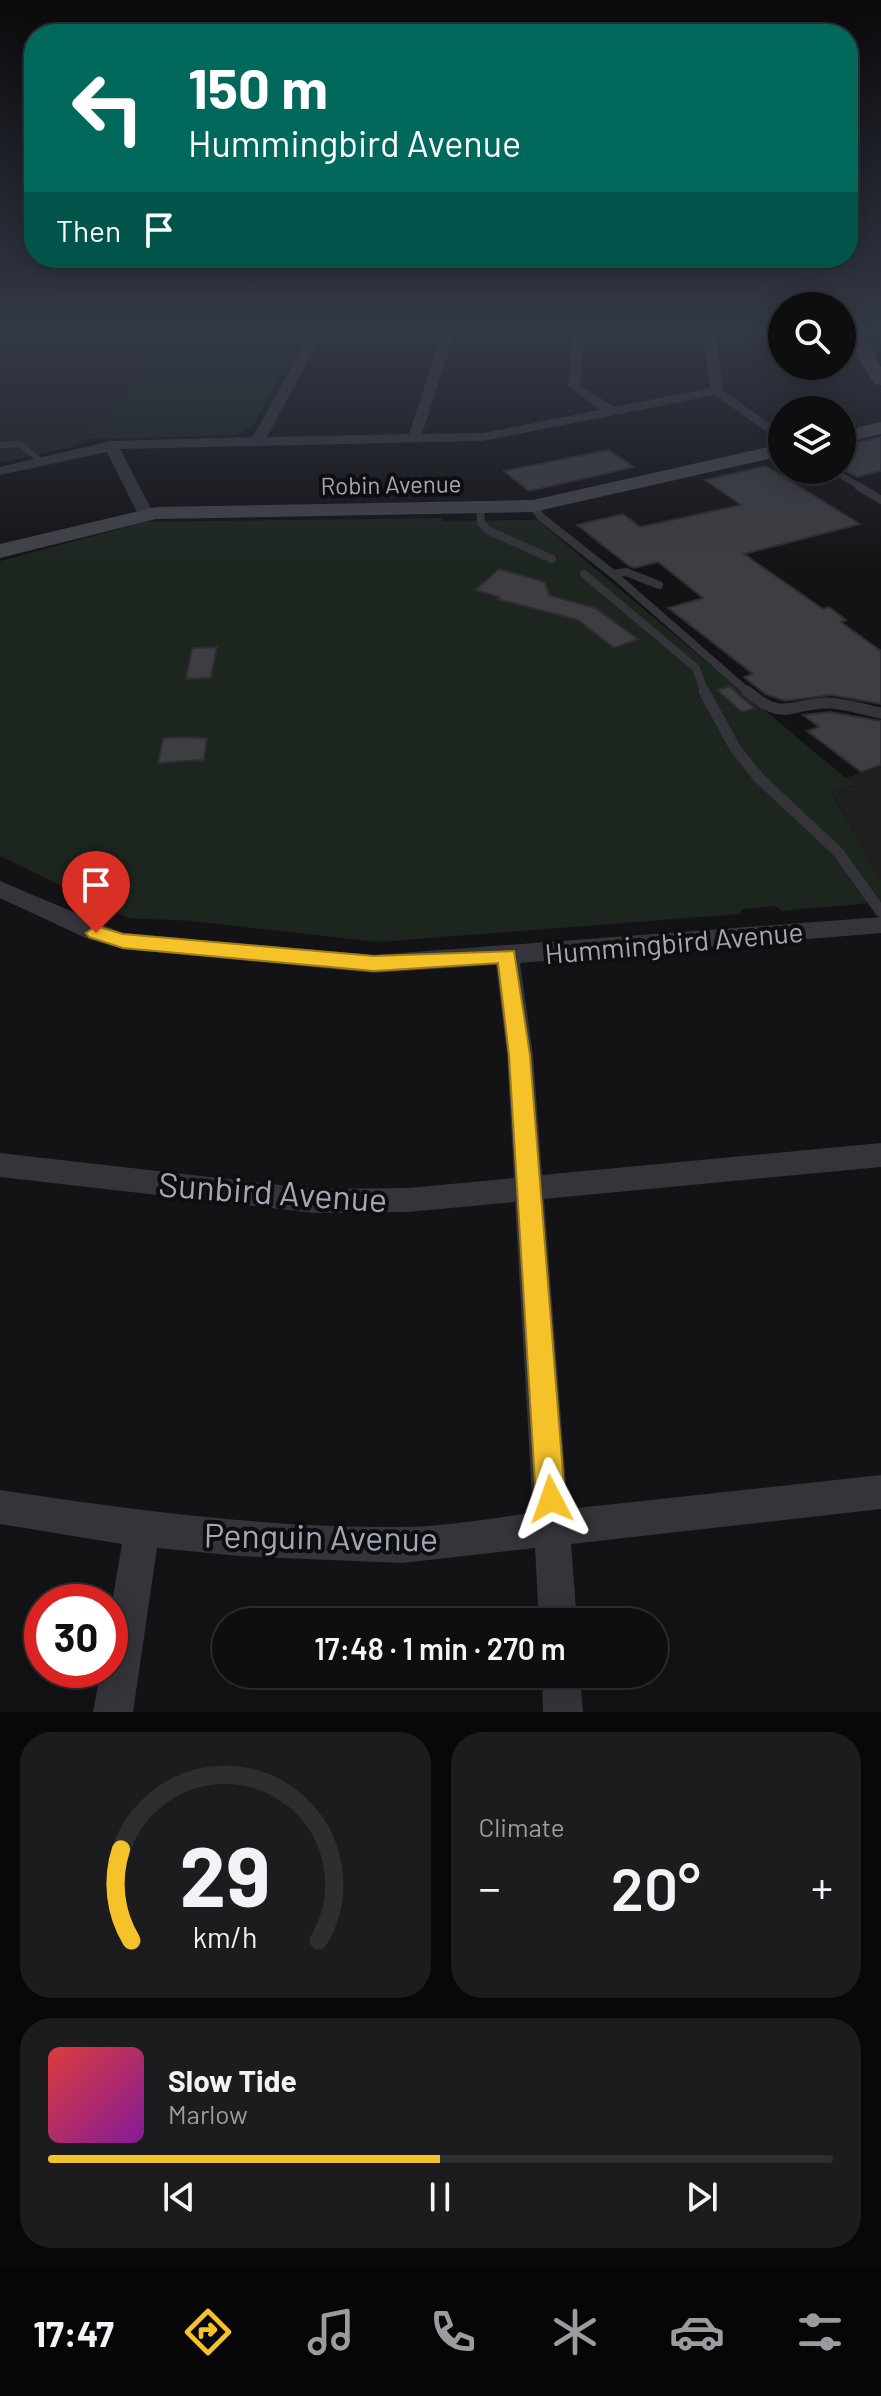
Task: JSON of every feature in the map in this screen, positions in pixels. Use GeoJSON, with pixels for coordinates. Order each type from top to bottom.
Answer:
{"type":"FeatureCollection","features":[{"type":"Feature","properties":{"kind":"street"},"geometry":{"type":"LineString","coordinates":[[258,441],[275,407]]}},
{"type":"Feature","properties":{"kind":"street"},"geometry":{"type":"LineString","coordinates":[[414,439],[424,407]]}},
{"type":"Feature","properties":{"kind":"street"},"geometry":{"type":"LineString","coordinates":[[605,407],[612,412]]}},
{"type":"Feature","properties":{"kind":"street"},"geometry":{"type":"LineString","coordinates":[[0,471],[111,445],[483,437],[638,407]]}},
{"type":"Feature","properties":{"kind":"street"},"geometry":{"type":"LineString","coordinates":[[739,407],[768,429]]}},
{"type":"Feature","properties":{"kind":"street"},"geometry":{"type":"LineString","coordinates":[[856,434],[881,428]]}},
{"type":"Feature","properties":{"kind":"street"},"geometry":{"type":"LineString","coordinates":[[111,445],[146,514]]}},
{"type":"Feature","properties":{"kind":"street","name":"Robin Avenue"},"geometry":{"type":"LineString","coordinates":[[0,551],[146,514],[533,506],[768,453]]}},
{"type":"Feature","properties":{"kind":"street","name":"Hummingbird Avenue"},"geometry":{"type":"LineString","coordinates":[[0,889],[96,933],[123,941],[374,964],[881,925]]}},
{"type":"Feature","properties":{"kind":"street"},"geometry":{"type":"LineString","coordinates":[[507,956],[520,1055],[557,1608]]}},
{"type":"Feature","properties":{"kind":"street","name":"Sunbird Avenue"},"geometry":{"type":"LineString","coordinates":[[0,1165],[314,1201],[408,1200],[881,1155]]}},
{"type":"Feature","properties":{"kind":"street","name":"Penguin Avenue"},"geometry":{"type":"LineString","coordinates":[[0,1507],[142,1529],[281,1541],[402,1545],[881,1492]]}},
{"type":"Feature","properties":{"kind":"street"},"geometry":{"type":"LineString","coordinates":[[113,1712],[142,1529]]}},
{"type":"Feature","properties":{"kind":"street"},"geometry":{"type":"LineString","coordinates":[[562,1688],[563,1712]]}},
{"type":"Feature","properties":{"kind":"lane"},"geometry":{"type":"LineString","coordinates":[[0,445],[20,444],[41,461]]}},
{"type":"Feature","properties":{"kind":"lane"},"geometry":{"type":"LineString","coordinates":[[855,484],[881,500]]}},
{"type":"Feature","properties":{"kind":"lane"},"geometry":{"type":"LineString","coordinates":[[533,506],[541,517],[613,574],[761,703],[786,711],[829,703],[881,713]]}},
{"type":"Feature","properties":{"kind":"lane"},"geometry":{"type":"LineString","coordinates":[[480,509],[481,523],[489,531],[552,559]]}},
{"type":"Feature","properties":{"kind":"lane"},"geometry":{"type":"LineString","coordinates":[[613,574],[626,572],[659,585]]}},
{"type":"Feature","properties":{"kind":"lane"},"geometry":{"type":"LineString","coordinates":[[584,574],[696,668],[701,686],[735,748],[759,778],[838,852],[881,912]]}},
{"type":"Feature","properties":{"kind":"shaded area"},"geometry":{"type":"Polygon","coordinates":[[[0,407],[114,407],[90,439],[72,447],[0,463],[0,407]]]}},
{"type":"Feature","properties":{"kind":"shaded area"},"geometry":{"type":"Polygon","coordinates":[[[114,407],[263,407],[253,426],[234,435],[90,439],[114,407]]]}},
{"type":"Feature","properties":{"kind":"shaded area"},"geometry":{"type":"Polygon","coordinates":[[[442,518],[443,521],[537,520],[854,785],[831,792],[881,880],[881,902],[782,911],[776,906],[743,909],[739,914],[378,942],[191,921],[128,918],[0,856],[0,561],[146,522],[442,518]]]}},
{"type":"Feature","properties":{"kind":"shaded area"},"geometry":{"type":"Polygon","coordinates":[[[881,766],[881,880],[831,791],[853,786],[845,778],[881,766]]]}},
{"type":"Feature","properties":{"kind":"building"},"geometry":{"type":"Polygon","coordinates":[[[881,437],[881,471],[856,476],[856,443],[881,437]]]}},
{"type":"Feature","properties":{"kind":"building"},"geometry":{"type":"Polygon","coordinates":[[[608,450],[634,467],[529,491],[504,471],[608,450]]]}},
{"type":"Feature","properties":{"kind":"building"},"geometry":{"type":"Polygon","coordinates":[[[766,466],[768,484],[795,484],[860,524],[744,554],[823,609],[829,607],[846,620],[841,622],[881,651],[881,704],[831,695],[785,701],[765,694],[744,677],[753,674],[668,608],[703,598],[658,562],[634,568],[629,566],[577,525],[623,514],[640,527],[741,505],[705,480],[766,466]]]}},
{"type":"Feature","properties":{"kind":"building"},"geometry":{"type":"Polygon","coordinates":[[[499,569],[545,582],[549,595],[595,608],[638,639],[614,648],[578,620],[497,599],[499,597],[475,590],[499,569]]]}},
{"type":"Feature","properties":{"kind":"building"},"geometry":{"type":"Polygon","coordinates":[[[217,647],[211,678],[186,679],[192,648],[217,647]]]}},
{"type":"Feature","properties":{"kind":"building"},"geometry":{"type":"Polygon","coordinates":[[[730,686],[755,708],[742,712],[717,690],[730,686]]]}},
{"type":"Feature","properties":{"kind":"building"},"geometry":{"type":"Polygon","coordinates":[[[830,712],[881,721],[881,765],[861,772],[807,731],[819,727],[803,715],[830,712]]]}},
{"type":"Feature","properties":{"kind":"building"},"geometry":{"type":"Polygon","coordinates":[[[163,738],[207,738],[204,760],[158,763],[163,738]]]}},
{"type":"Feature","properties":{"kind":"route"},"geometry":{"type":"LineString","coordinates":[[96,933],[123,941],[374,964],[507,956],[520,1055],[551,1499]]}}]}
